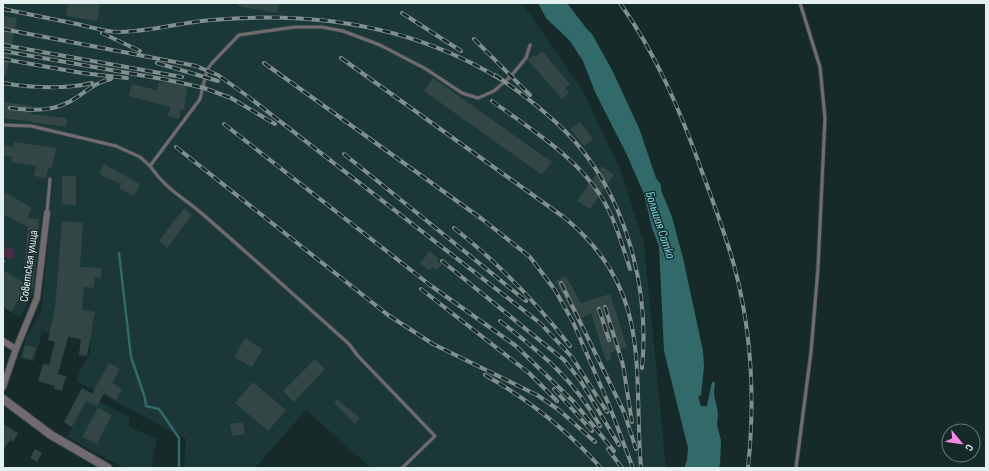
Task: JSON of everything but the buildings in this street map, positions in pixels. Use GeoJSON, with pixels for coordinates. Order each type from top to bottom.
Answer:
{"type":"FeatureCollection","features":[{"type":"Feature","properties":{"kind":"street","name":"Советская улица"},"geometry":{"type":"LineString","coordinates":[[3,387],[16,349],[37,298],[47,213]]}},
{"type":"Feature","properties":{"kind":"street"},"geometry":{"type":"LineString","coordinates":[[3,341],[16,349]]}},
{"type":"Feature","properties":{"kind":"street"},"geometry":{"type":"LineString","coordinates":[[3,399],[51,435],[108,468]]}},
{"type":"Feature","properties":{"kind":"lane"},"geometry":{"type":"LineString","coordinates":[[796,468],[811,352],[818,268],[825,118],[820,67],[800,3]]}},
{"type":"Feature","properties":{"kind":"lane"},"geometry":{"type":"LineString","coordinates":[[150,166],[200,99],[207,70],[239,35],[296,27],[322,27],[343,31],[380,45],[426,70],[462,93],[478,98],[494,91],[511,76],[526,58],[530,45]]}},
{"type":"Feature","properties":{"kind":"lane"},"geometry":{"type":"LineString","coordinates":[[3,125],[21,124],[36,127],[116,146],[140,157],[150,166],[158,178],[172,192],[201,212],[349,344],[358,356],[435,436],[402,468]]}},
{"type":"Feature","properties":{"kind":"lane"},"geometry":{"type":"LineString","coordinates":[[47,213],[50,179]]}},
{"type":"Feature","properties":{"kind":"path"},"geometry":{"type":"LineString","coordinates":[[3,263],[6,259]]}},
{"type":"Feature","properties":{"kind":"shaded area"},"geometry":{"type":"Polygon","coordinates":[[[3,3],[522,3],[582,89],[621,171],[644,244],[666,468],[371,468],[306,410],[255,468],[184,468],[186,439],[77,381],[80,370],[89,356],[91,341],[42,332],[34,362],[20,358],[27,335],[41,313],[51,213],[42,212],[34,291],[20,317],[3,307],[3,3]]]}},
{"type":"Feature","properties":{"kind":"shaded area"},"geometry":{"type":"Polygon","coordinates":[[[7,247],[11,247],[15,253],[11,259],[7,259],[3,255],[3,251],[7,247]]]}},
{"type":"Feature","properties":{"kind":"shaded area"},"geometry":{"type":"Polygon","coordinates":[[[82,388],[101,398],[100,402],[129,417],[129,427],[157,439],[151,468],[124,468],[67,437],[72,427],[64,422],[82,388]]]}},
{"type":"Feature","properties":{"kind":"water","name":"Большая Сатка"},"geometry":{"type":"Polygon","coordinates":[[[538,3],[567,3],[592,34],[612,70],[639,128],[656,178],[661,185],[661,190],[672,217],[683,258],[703,351],[704,367],[701,395],[698,397],[701,406],[707,406],[712,382],[715,382],[714,394],[718,413],[717,425],[721,440],[720,465],[718,468],[684,468],[687,460],[688,448],[664,351],[659,246],[652,228],[644,194],[627,155],[595,92],[583,61],[570,41],[546,18],[538,3]]]}},
{"type":"Feature","properties":{"kind":"waterway"},"geometry":{"type":"LineString","coordinates":[[119,253],[131,357],[145,398],[146,406],[159,409],[179,438],[179,468]]}},
{"type":"Feature","properties":{"kind":"railway"},"geometry":{"type":"LineString","coordinates":[[620,3],[645,42],[676,104],[715,206],[735,269],[745,318],[750,368],[751,418],[748,468]]}},
{"type":"Feature","properties":{"kind":"railway"},"geometry":{"type":"LineString","coordinates":[[3,9],[114,32],[131,32],[212,20],[250,18],[325,20],[397,34],[432,46],[467,61],[500,79]]}},
{"type":"Feature","properties":{"kind":"railway"},"geometry":{"type":"LineString","coordinates":[[402,13],[461,51]]}},
{"type":"Feature","properties":{"kind":"railway"},"geometry":{"type":"LineString","coordinates":[[3,29],[196,66],[218,75],[250,98],[540,323],[572,357],[607,412]]}},
{"type":"Feature","properties":{"kind":"railway"},"geometry":{"type":"LineString","coordinates":[[102,33],[140,51]]}},
{"type":"Feature","properties":{"kind":"railway"},"geometry":{"type":"LineString","coordinates":[[474,39],[530,95]]}},
{"type":"Feature","properties":{"kind":"railway"},"geometry":{"type":"LineString","coordinates":[[3,45],[182,77]]}},
{"type":"Feature","properties":{"kind":"railway"},"geometry":{"type":"LineString","coordinates":[[3,51],[168,80],[204,88],[231,98],[275,124]]}},
{"type":"Feature","properties":{"kind":"railway"},"geometry":{"type":"LineString","coordinates":[[341,58],[565,218],[593,246],[613,274],[626,303],[633,332],[637,364],[641,468]]}},
{"type":"Feature","properties":{"kind":"railway"},"geometry":{"type":"LineString","coordinates":[[3,59],[82,73],[127,78]]}},
{"type":"Feature","properties":{"kind":"railway"},"geometry":{"type":"LineString","coordinates":[[157,63],[218,81]]}},
{"type":"Feature","properties":{"kind":"railway"},"geometry":{"type":"LineString","coordinates":[[264,63],[482,219],[530,257],[555,290],[573,322],[609,405],[633,468]]}},
{"type":"Feature","properties":{"kind":"railway"},"geometry":{"type":"LineString","coordinates":[[495,75],[532,102],[566,132],[587,156],[604,183],[618,211],[629,242],[637,273],[642,305],[642,368]]}},
{"type":"Feature","properties":{"kind":"railway"},"geometry":{"type":"LineString","coordinates":[[10,108],[35,110],[60,106],[68,103],[96,84],[111,79]]}},
{"type":"Feature","properties":{"kind":"railway"},"geometry":{"type":"LineString","coordinates":[[3,83],[48,88],[70,87],[92,83]]}},
{"type":"Feature","properties":{"kind":"railway"},"geometry":{"type":"LineString","coordinates":[[492,101],[552,144],[566,156],[591,183],[611,214],[630,269]]}},
{"type":"Feature","properties":{"kind":"railway"},"geometry":{"type":"LineString","coordinates":[[224,124],[430,285],[516,346],[574,402],[614,451]]}},
{"type":"Feature","properties":{"kind":"railway"},"geometry":{"type":"LineString","coordinates":[[176,147],[388,315],[433,344],[537,395],[559,410],[595,442]]}},
{"type":"Feature","properties":{"kind":"railway"},"geometry":{"type":"LineString","coordinates":[[344,154],[526,301]]}},
{"type":"Feature","properties":{"kind":"railway"},"geometry":{"type":"LineString","coordinates":[[454,228],[501,269],[530,298],[570,346]]}},
{"type":"Feature","properties":{"kind":"railway"},"geometry":{"type":"LineString","coordinates":[[442,261],[564,360],[580,380],[619,445]]}},
{"type":"Feature","properties":{"kind":"railway"},"geometry":{"type":"LineString","coordinates":[[561,283],[624,412],[636,449]]}},
{"type":"Feature","properties":{"kind":"railway"},"geometry":{"type":"LineString","coordinates":[[421,289],[529,373],[557,401]]}},
{"type":"Feature","properties":{"kind":"railway"},"geometry":{"type":"LineString","coordinates":[[605,307],[623,365],[632,422]]}},
{"type":"Feature","properties":{"kind":"railway"},"geometry":{"type":"LineString","coordinates":[[599,309],[609,340]]}},
{"type":"Feature","properties":{"kind":"railway"},"geometry":{"type":"LineString","coordinates":[[500,321],[543,356],[568,380],[590,409],[600,426]]}},
{"type":"Feature","properties":{"kind":"railway"},"geometry":{"type":"LineString","coordinates":[[485,375],[532,405],[561,428],[601,468]]}},
{"type":"Feature","properties":{"kind":"railway"},"geometry":{"type":"LineString","coordinates":[[554,389],[592,431]]}},
{"type":"Feature","properties":{"kind":"railway"},"geometry":{"type":"LineString","coordinates":[[608,449],[622,468]]}}]}
